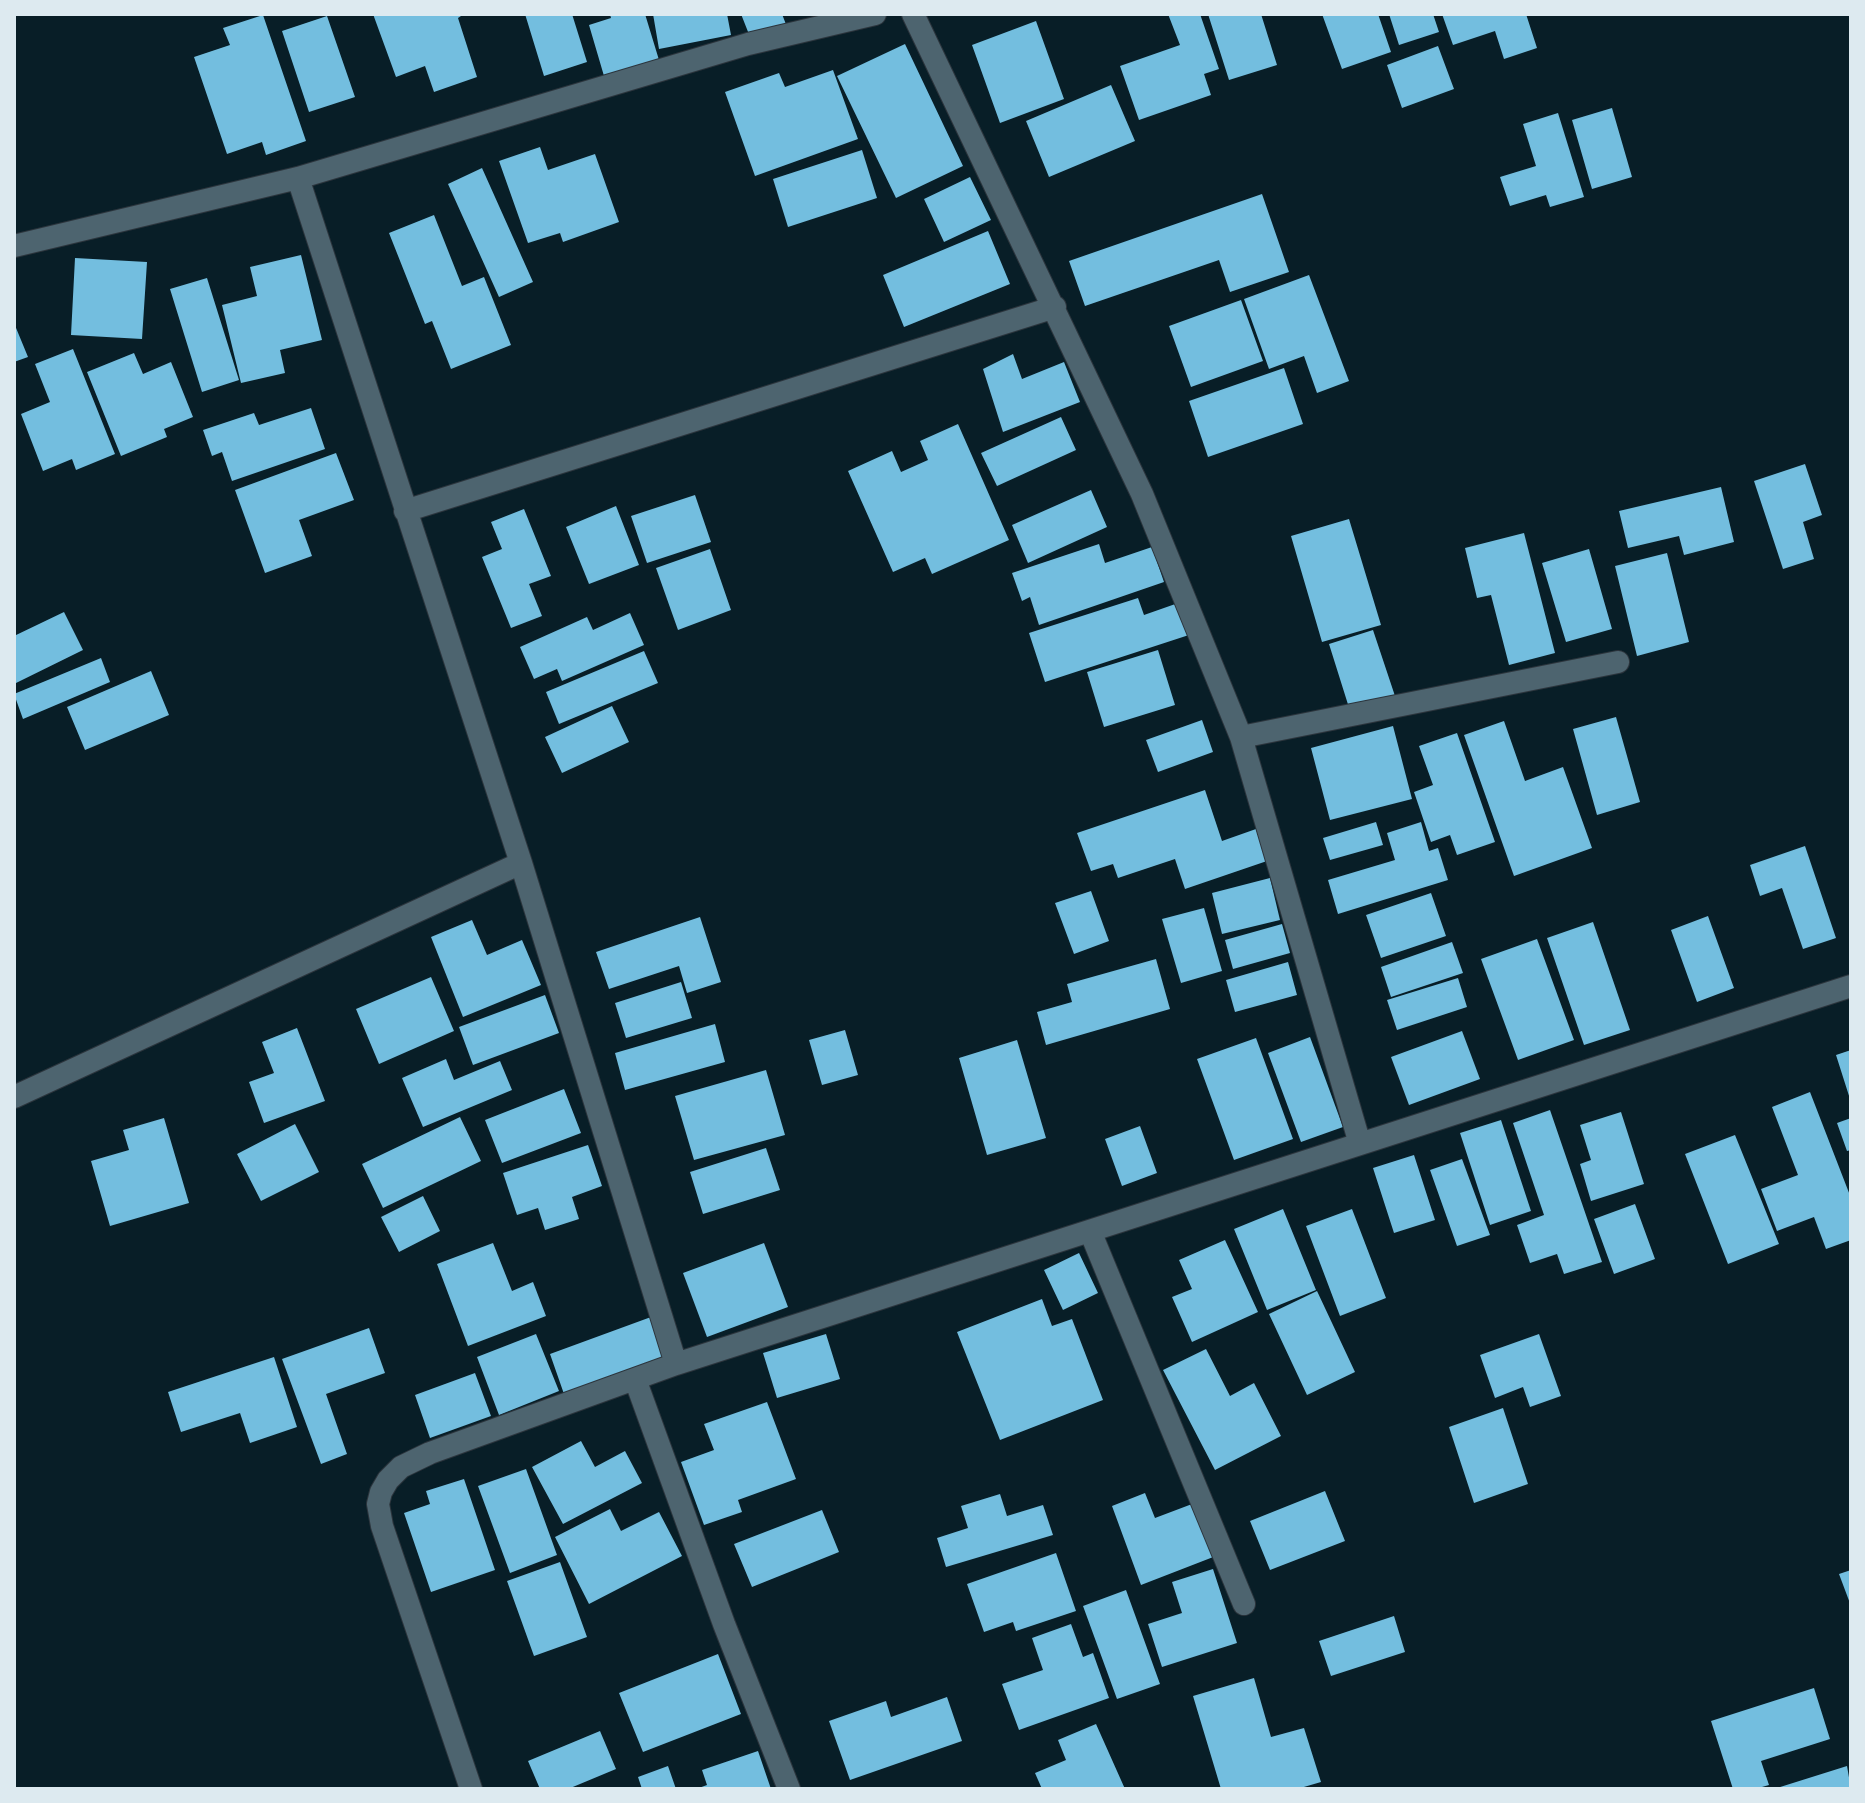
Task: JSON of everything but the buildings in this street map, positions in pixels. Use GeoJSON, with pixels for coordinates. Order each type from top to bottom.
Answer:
{"type":"FeatureCollection","features":[{"type":"Feature","properties":{"kind":"street"},"geometry":{"type":"LineString","coordinates":[[14,246],[298,178],[748,44],[875,14]]}},
{"type":"Feature","properties":{"kind":"street"},"geometry":{"type":"LineString","coordinates":[[913,14],[1142,494],[1241,737],[1360,1144]]}},
{"type":"Feature","properties":{"kind":"street"},"geometry":{"type":"LineString","coordinates":[[298,178],[521,863],[676,1364]]}},
{"type":"Feature","properties":{"kind":"street"},"geometry":{"type":"LineString","coordinates":[[405,511],[1055,307]]}},
{"type":"Feature","properties":{"kind":"street"},"geometry":{"type":"LineString","coordinates":[[1241,737],[1618,662]]}},
{"type":"Feature","properties":{"kind":"street"},"geometry":{"type":"LineString","coordinates":[[14,1097],[521,863]]}},
{"type":"Feature","properties":{"kind":"street"},"geometry":{"type":"LineString","coordinates":[[471,1789],[382,1526],[378,1504],[381,1492],[401,1467],[430,1453],[676,1364],[1851,986]]}},
{"type":"Feature","properties":{"kind":"street"},"geometry":{"type":"LineString","coordinates":[[1090,1231],[1244,1604]]}},
{"type":"Feature","properties":{"kind":"street"},"geometry":{"type":"LineString","coordinates":[[635,1379],[724,1624],[789,1789]]}}]}
